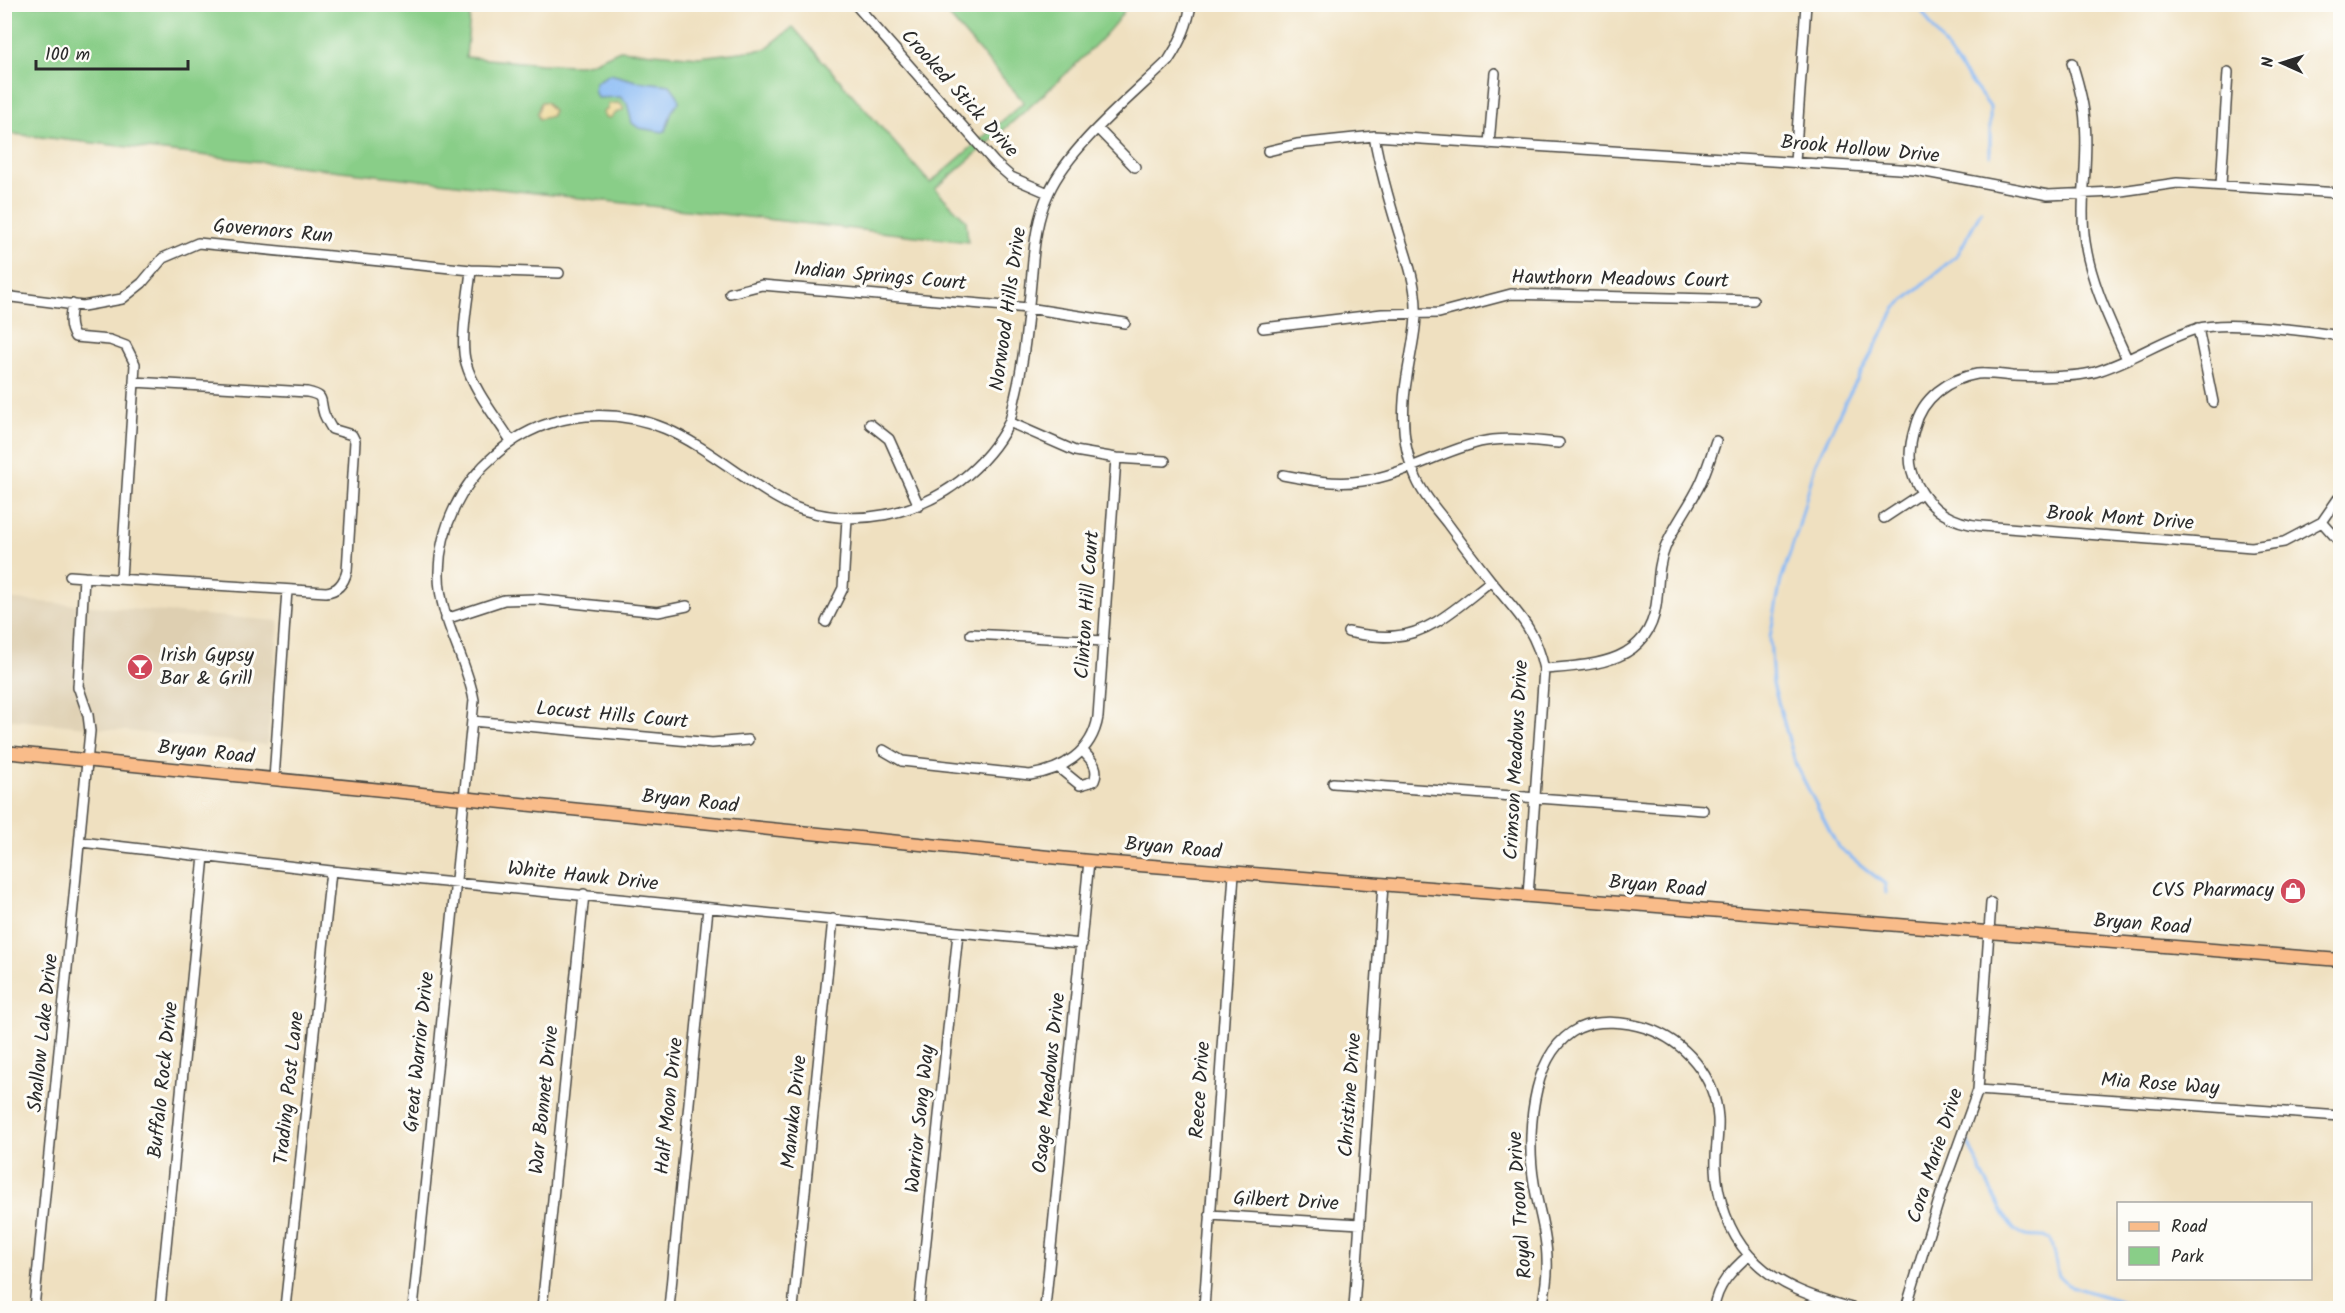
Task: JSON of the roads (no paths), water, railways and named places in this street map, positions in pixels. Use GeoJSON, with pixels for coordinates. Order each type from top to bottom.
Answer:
{"type":"FeatureCollection","features":[{"type":"Feature","properties":{"kind":"main road","name":"Bryan Road"},"geometry":{"type":"LineString","coordinates":[[4,752],[1234,874],[2340,960]]}},
{"type":"Feature","properties":{"kind":"street","name":"Crooked Stick Drive"},"geometry":{"type":"LineString","coordinates":[[855,4],[995,163],[1011,177],[1048,193]]}},
{"type":"Feature","properties":{"kind":"street","name":"Norwood Hills Drive"},"geometry":{"type":"LineString","coordinates":[[464,799],[474,700],[470,678],[446,619],[439,571],[446,529],[460,495],[478,470],[511,441],[562,419],[609,415],[631,417],[679,434],[791,506],[805,511],[847,518],[882,516],[919,506],[941,494],[969,473],[991,450],[1009,422],[1021,375],[1034,242],[1048,193],[1066,160],[1168,61],[1181,42],[1191,4]]}},
{"type":"Feature","properties":{"kind":"street"},"geometry":{"type":"LineString","coordinates":[[1796,162],[1806,4]]}},
{"type":"Feature","properties":{"kind":"street"},"geometry":{"type":"LineString","coordinates":[[2072,63],[2086,123],[2082,195],[2085,241],[2094,284],[2127,359]]}},
{"type":"Feature","properties":{"kind":"street"},"geometry":{"type":"LineString","coordinates":[[2221,185],[2228,72]]}},
{"type":"Feature","properties":{"kind":"street"},"geometry":{"type":"LineString","coordinates":[[1489,144],[1495,73]]}},
{"type":"Feature","properties":{"kind":"street"},"geometry":{"type":"LineString","coordinates":[[1098,129],[1135,167]]}},
{"type":"Feature","properties":{"kind":"street","name":"Brook Hollow Drive"},"geometry":{"type":"LineString","coordinates":[[1268,151],[1297,144],[1374,136],[1915,170],[2048,195],[2082,195],[2177,183],[2340,194]]}},
{"type":"Feature","properties":{"kind":"street","name":"Crimson Meadows Drive"},"geometry":{"type":"LineString","coordinates":[[1374,136],[1385,186],[1413,278],[1416,314],[1403,415],[1404,445],[1422,490],[1532,632],[1544,669],[1528,896]]}},
{"type":"Feature","properties":{"kind":"street","name":"Governors Run"},"geometry":{"type":"LineString","coordinates":[[4,296],[72,304],[102,304],[122,299],[142,283],[163,258],[198,243],[471,270],[559,273]]}},
{"type":"Feature","properties":{"kind":"street"},"geometry":{"type":"LineString","coordinates":[[471,270],[464,340],[465,362],[472,379],[511,441]]}},
{"type":"Feature","properties":{"kind":"street","name":"Indian Springs Court"},"geometry":{"type":"LineString","coordinates":[[730,293],[762,285],[1028,308],[1125,323]]}},
{"type":"Feature","properties":{"kind":"street","name":"Hawthorn Meadows Court"},"geometry":{"type":"LineString","coordinates":[[1263,328],[1342,318],[1439,313],[1511,294],[1753,300]]}},
{"type":"Feature","properties":{"kind":"street"},"geometry":{"type":"LineString","coordinates":[[72,304],[71,332],[75,337],[110,340],[126,346],[135,364],[121,578]]}},
{"type":"Feature","properties":{"kind":"street","name":"Brook Mont Drive"},"geometry":{"type":"LineString","coordinates":[[2340,336],[2230,326],[2198,328],[2095,372],[2016,376],[1979,374],[1961,378],[1937,392],[1924,404],[1909,448],[1912,475],[1933,508],[1965,524],[2252,547],[2284,542],[2322,522],[2340,496]]}},
{"type":"Feature","properties":{"kind":"street"},"geometry":{"type":"LineString","coordinates":[[2198,328],[2213,402]]}},
{"type":"Feature","properties":{"kind":"street"},"geometry":{"type":"LineString","coordinates":[[70,576],[333,591],[341,586],[345,577],[355,441],[352,435],[332,429],[324,413],[322,399],[318,394],[134,382]]}},
{"type":"Feature","properties":{"kind":"street"},"geometry":{"type":"LineString","coordinates":[[1009,422],[1075,451],[1116,458],[1165,461]]}},
{"type":"Feature","properties":{"kind":"street"},"geometry":{"type":"LineString","coordinates":[[870,424],[889,439],[919,506]]}},
{"type":"Feature","properties":{"kind":"street"},"geometry":{"type":"LineString","coordinates":[[1283,476],[1333,482],[1361,481],[1489,441],[1515,439],[1559,443]]}},
{"type":"Feature","properties":{"kind":"street"},"geometry":{"type":"LineString","coordinates":[[1544,669],[1600,664],[1632,649],[1642,638],[1652,623],[1656,609],[1659,569],[1664,550],[1698,490],[1716,441]]}},
{"type":"Feature","properties":{"kind":"street","name":"Clinton Hill Court"},"geometry":{"type":"LineString","coordinates":[[883,750],[902,761],[1030,776],[1059,768],[1087,746],[1096,726],[1116,458]]}},
{"type":"Feature","properties":{"kind":"street"},"geometry":{"type":"LineString","coordinates":[[1884,518],[1922,493]]}},
{"type":"Feature","properties":{"kind":"street"},"geometry":{"type":"LineString","coordinates":[[826,622],[843,588],[847,518]]}},
{"type":"Feature","properties":{"kind":"street"},"geometry":{"type":"LineString","coordinates":[[2322,522],[2338,540]]}},
{"type":"Feature","properties":{"kind":"street","name":"Shallow Lake Drive"},"geometry":{"type":"LineString","coordinates":[[34,1308],[88,761],[90,731],[88,716],[78,687],[84,577]]}},
{"type":"Feature","properties":{"kind":"street"},"geometry":{"type":"LineString","coordinates":[[1348,632],[1369,636],[1396,637],[1423,629],[1448,614],[1491,581]]}},
{"type":"Feature","properties":{"kind":"street"},"geometry":{"type":"LineString","coordinates":[[274,779],[287,590]]}},
{"type":"Feature","properties":{"kind":"street"},"geometry":{"type":"LineString","coordinates":[[446,619],[504,600],[535,599],[658,612],[687,606]]}},
{"type":"Feature","properties":{"kind":"street"},"geometry":{"type":"LineString","coordinates":[[971,634],[1104,641]]}},
{"type":"Feature","properties":{"kind":"street","name":"Locust Hills Court"},"geometry":{"type":"LineString","coordinates":[[472,721],[712,743],[748,740]]}},
{"type":"Feature","properties":{"kind":"street"},"geometry":{"type":"LineString","coordinates":[[1059,768],[1080,785],[1094,781],[1097,775],[1095,764],[1082,750]]}},
{"type":"Feature","properties":{"kind":"street"},"geometry":{"type":"LineString","coordinates":[[1333,783],[1703,810]]}},
{"type":"Feature","properties":{"kind":"street","name":"Great Warrior Drive"},"geometry":{"type":"LineString","coordinates":[[413,1308],[464,799]]}},
{"type":"Feature","properties":{"kind":"street","name":"White Hawk Drive"},"geometry":{"type":"LineString","coordinates":[[81,842],[331,871],[1082,944]]}},
{"type":"Feature","properties":{"kind":"street","name":"Buffalo Rock Drive"},"geometry":{"type":"LineString","coordinates":[[160,1308],[204,856]]}},
{"type":"Feature","properties":{"kind":"street","name":"Osage Meadows Drive"},"geometry":{"type":"LineString","coordinates":[[1045,1308],[1089,861]]}},
{"type":"Feature","properties":{"kind":"street","name":"Trading Post Lane"},"geometry":{"type":"LineString","coordinates":[[285,1308],[331,871]]}},
{"type":"Feature","properties":{"kind":"street","name":"Reece Drive"},"geometry":{"type":"LineString","coordinates":[[1204,1308],[1234,874]]}},
{"type":"Feature","properties":{"kind":"street","name":"Christine Drive"},"geometry":{"type":"LineString","coordinates":[[1354,1308],[1383,885]]}},
{"type":"Feature","properties":{"kind":"street","name":"War Bonnet Drive"},"geometry":{"type":"LineString","coordinates":[[542,1308],[584,894]]}},
{"type":"Feature","properties":{"kind":"street","name":"Cora Marie Drive"},"geometry":{"type":"LineString","coordinates":[[1906,1308],[1943,1187],[1978,1090],[1991,903]]}},
{"type":"Feature","properties":{"kind":"street","name":"Half Moon Drive"},"geometry":{"type":"LineString","coordinates":[[669,1308],[708,908]]}},
{"type":"Feature","properties":{"kind":"street","name":"Manuka Drive"},"geometry":{"type":"LineString","coordinates":[[794,1308],[833,919]]}},
{"type":"Feature","properties":{"kind":"street","name":"Warrior Song Way"},"geometry":{"type":"LineString","coordinates":[[919,1308],[958,933]]}},
{"type":"Feature","properties":{"kind":"street","name":"Royal Troon Drive"},"geometry":{"type":"LineString","coordinates":[[1542,1308],[1547,1258],[1546,1238],[1533,1182],[1531,1153],[1536,1091],[1549,1055],[1569,1035],[1592,1024],[1623,1023],[1652,1030],[1680,1045],[1701,1069],[1717,1108],[1716,1168],[1719,1195],[1727,1218],[1749,1255],[1776,1278],[1810,1297],[1852,1308]]}},
{"type":"Feature","properties":{"kind":"street","name":"Mia Rose Way"},"geometry":{"type":"LineString","coordinates":[[1978,1090],[2340,1116]]}},
{"type":"Feature","properties":{"kind":"street","name":"Gilbert Drive"},"geometry":{"type":"LineString","coordinates":[[1210,1215],[1360,1224]]}},
{"type":"Feature","properties":{"kind":"street"},"geometry":{"type":"LineString","coordinates":[[1714,1308],[1718,1292],[1725,1279],[1749,1255]]}},
{"type":"Feature","properties":{"kind":"water"},"geometry":{"type":"Polygon","coordinates":[[[610,74],[636,81],[670,85],[678,96],[679,102],[672,111],[666,130],[663,132],[639,128],[632,123],[627,103],[621,97],[597,98],[594,90],[596,82],[610,74]]]}},
{"type":"Feature","properties":{"kind":"waterway"},"geometry":{"type":"LineString","coordinates":[[1917,4],[1953,58],[1990,107],[1990,156]]}},
{"type":"Feature","properties":{"kind":"waterway"},"geometry":{"type":"LineString","coordinates":[[1886,893],[1885,884],[1838,847],[1796,765],[1773,684],[1770,637],[1781,580],[1798,529],[1815,465],[1844,404],[1896,308],[1958,254],[1981,211]]}},
{"type":"Feature","properties":{"kind":"waterway"},"geometry":{"type":"LineString","coordinates":[[1967,1139],[1989,1187],[2010,1224],[2024,1236],[2050,1239],[2059,1276],[2068,1285],[2142,1308]]}},
{"type":"Feature","properties":{"kind":"place","name":"Irish Gypsy Bar & Grill"},"geometry":{"type":"Point","coordinates":[140,667]}},
{"type":"Feature","properties":{"kind":"place","name":"CVS Pharmacy"},"geometry":{"type":"Point","coordinates":[2293,891]}}]}
